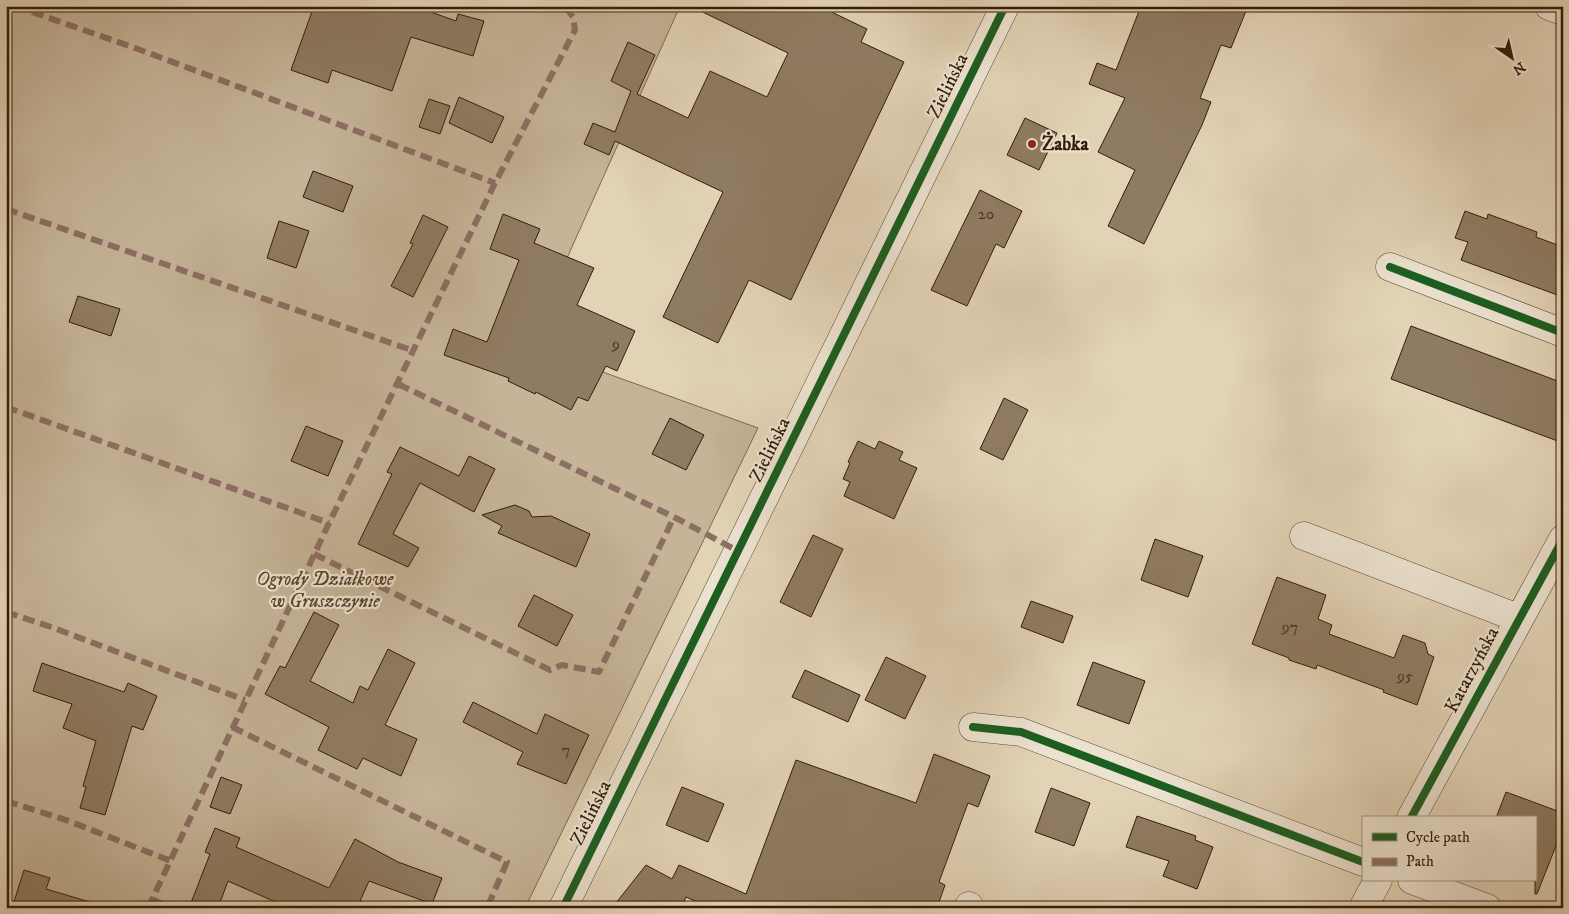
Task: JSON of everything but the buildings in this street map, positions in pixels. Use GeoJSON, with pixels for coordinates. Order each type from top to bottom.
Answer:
{"type":"FeatureCollection","features":[{"type":"Feature","properties":{"kind":"street","name":"Zielińska"},"geometry":{"type":"LineString","coordinates":[[563,908],[1005,6]]}},
{"type":"Feature","properties":{"kind":"street"},"geometry":{"type":"LineString","coordinates":[[1548,6],[1563,11]]}},
{"type":"Feature","properties":{"kind":"street"},"geometry":{"type":"LineString","coordinates":[[1390,267],[1563,333]]}},
{"type":"Feature","properties":{"kind":"street","name":"Katarzyńska"},"geometry":{"type":"LineString","coordinates":[[1304,536],[1518,618]]}},
{"type":"Feature","properties":{"kind":"street","name":"Katarzyńska"},"geometry":{"type":"LineString","coordinates":[[1412,816],[1518,618],[1554,572],[1563,539]]}},
{"type":"Feature","properties":{"kind":"street"},"geometry":{"type":"LineString","coordinates":[[973,727],[1021,732],[1362,862]]}},
{"type":"Feature","properties":{"kind":"street"},"geometry":{"type":"LineString","coordinates":[[1363,908],[1377,882]]}},
{"type":"Feature","properties":{"kind":"street"},"geometry":{"type":"LineString","coordinates":[[1417,882],[1487,908]]}},
{"type":"Feature","properties":{"kind":"green space","name":"Ogrody Działkowe w Gruszczynie"},"geometry":{"type":"Polygon","coordinates":[[[6,6],[680,6],[528,345],[758,428],[525,908],[6,908],[6,6]]]}},
{"type":"Feature","properties":{"kind":"marked path"},"geometry":{"type":"LineString","coordinates":[[15,6],[138,49],[495,183]]}},
{"type":"Feature","properties":{"kind":"marked path"},"geometry":{"type":"LineString","coordinates":[[148,908],[329,523],[495,183],[575,30],[573,17],[565,6]]}},
{"type":"Feature","properties":{"kind":"marked path"},"geometry":{"type":"LineString","coordinates":[[6,209],[414,351]]}},
{"type":"Feature","properties":{"kind":"marked path"},"geometry":{"type":"LineString","coordinates":[[398,384],[674,517],[738,551]]}},
{"type":"Feature","properties":{"kind":"marked path"},"geometry":{"type":"LineString","coordinates":[[6,407],[329,523]]}},
{"type":"Feature","properties":{"kind":"marked path"},"geometry":{"type":"LineString","coordinates":[[314,554],[550,670],[562,665],[599,672],[674,517]]}},
{"type":"Feature","properties":{"kind":"marked path"},"geometry":{"type":"LineString","coordinates":[[6,612],[245,700]]}},
{"type":"Feature","properties":{"kind":"marked path"},"geometry":{"type":"LineString","coordinates":[[232,727],[507,862],[487,908]]}},
{"type":"Feature","properties":{"kind":"marked path"},"geometry":{"type":"LineString","coordinates":[[6,801],[66,820],[171,861]]}},
{"type":"Feature","properties":{"kind":"marked path"},"geometry":{"type":"LineString","coordinates":[[152,899],[170,908]]}},
{"type":"Feature","properties":{"kind":"cycle path"},"geometry":{"type":"LineString","coordinates":[[563,908],[1005,6]]}},
{"type":"Feature","properties":{"kind":"cycle path"},"geometry":{"type":"LineString","coordinates":[[1390,267],[1563,333]]}},
{"type":"Feature","properties":{"kind":"cycle path"},"geometry":{"type":"LineString","coordinates":[[1412,816],[1563,539]]}},
{"type":"Feature","properties":{"kind":"cycle path"},"geometry":{"type":"LineString","coordinates":[[973,727],[1021,732],[1362,862]]}},
{"type":"Feature","properties":{"kind":"place","name":"Żabka"},"geometry":{"type":"Point","coordinates":[1032,144]}}]}
